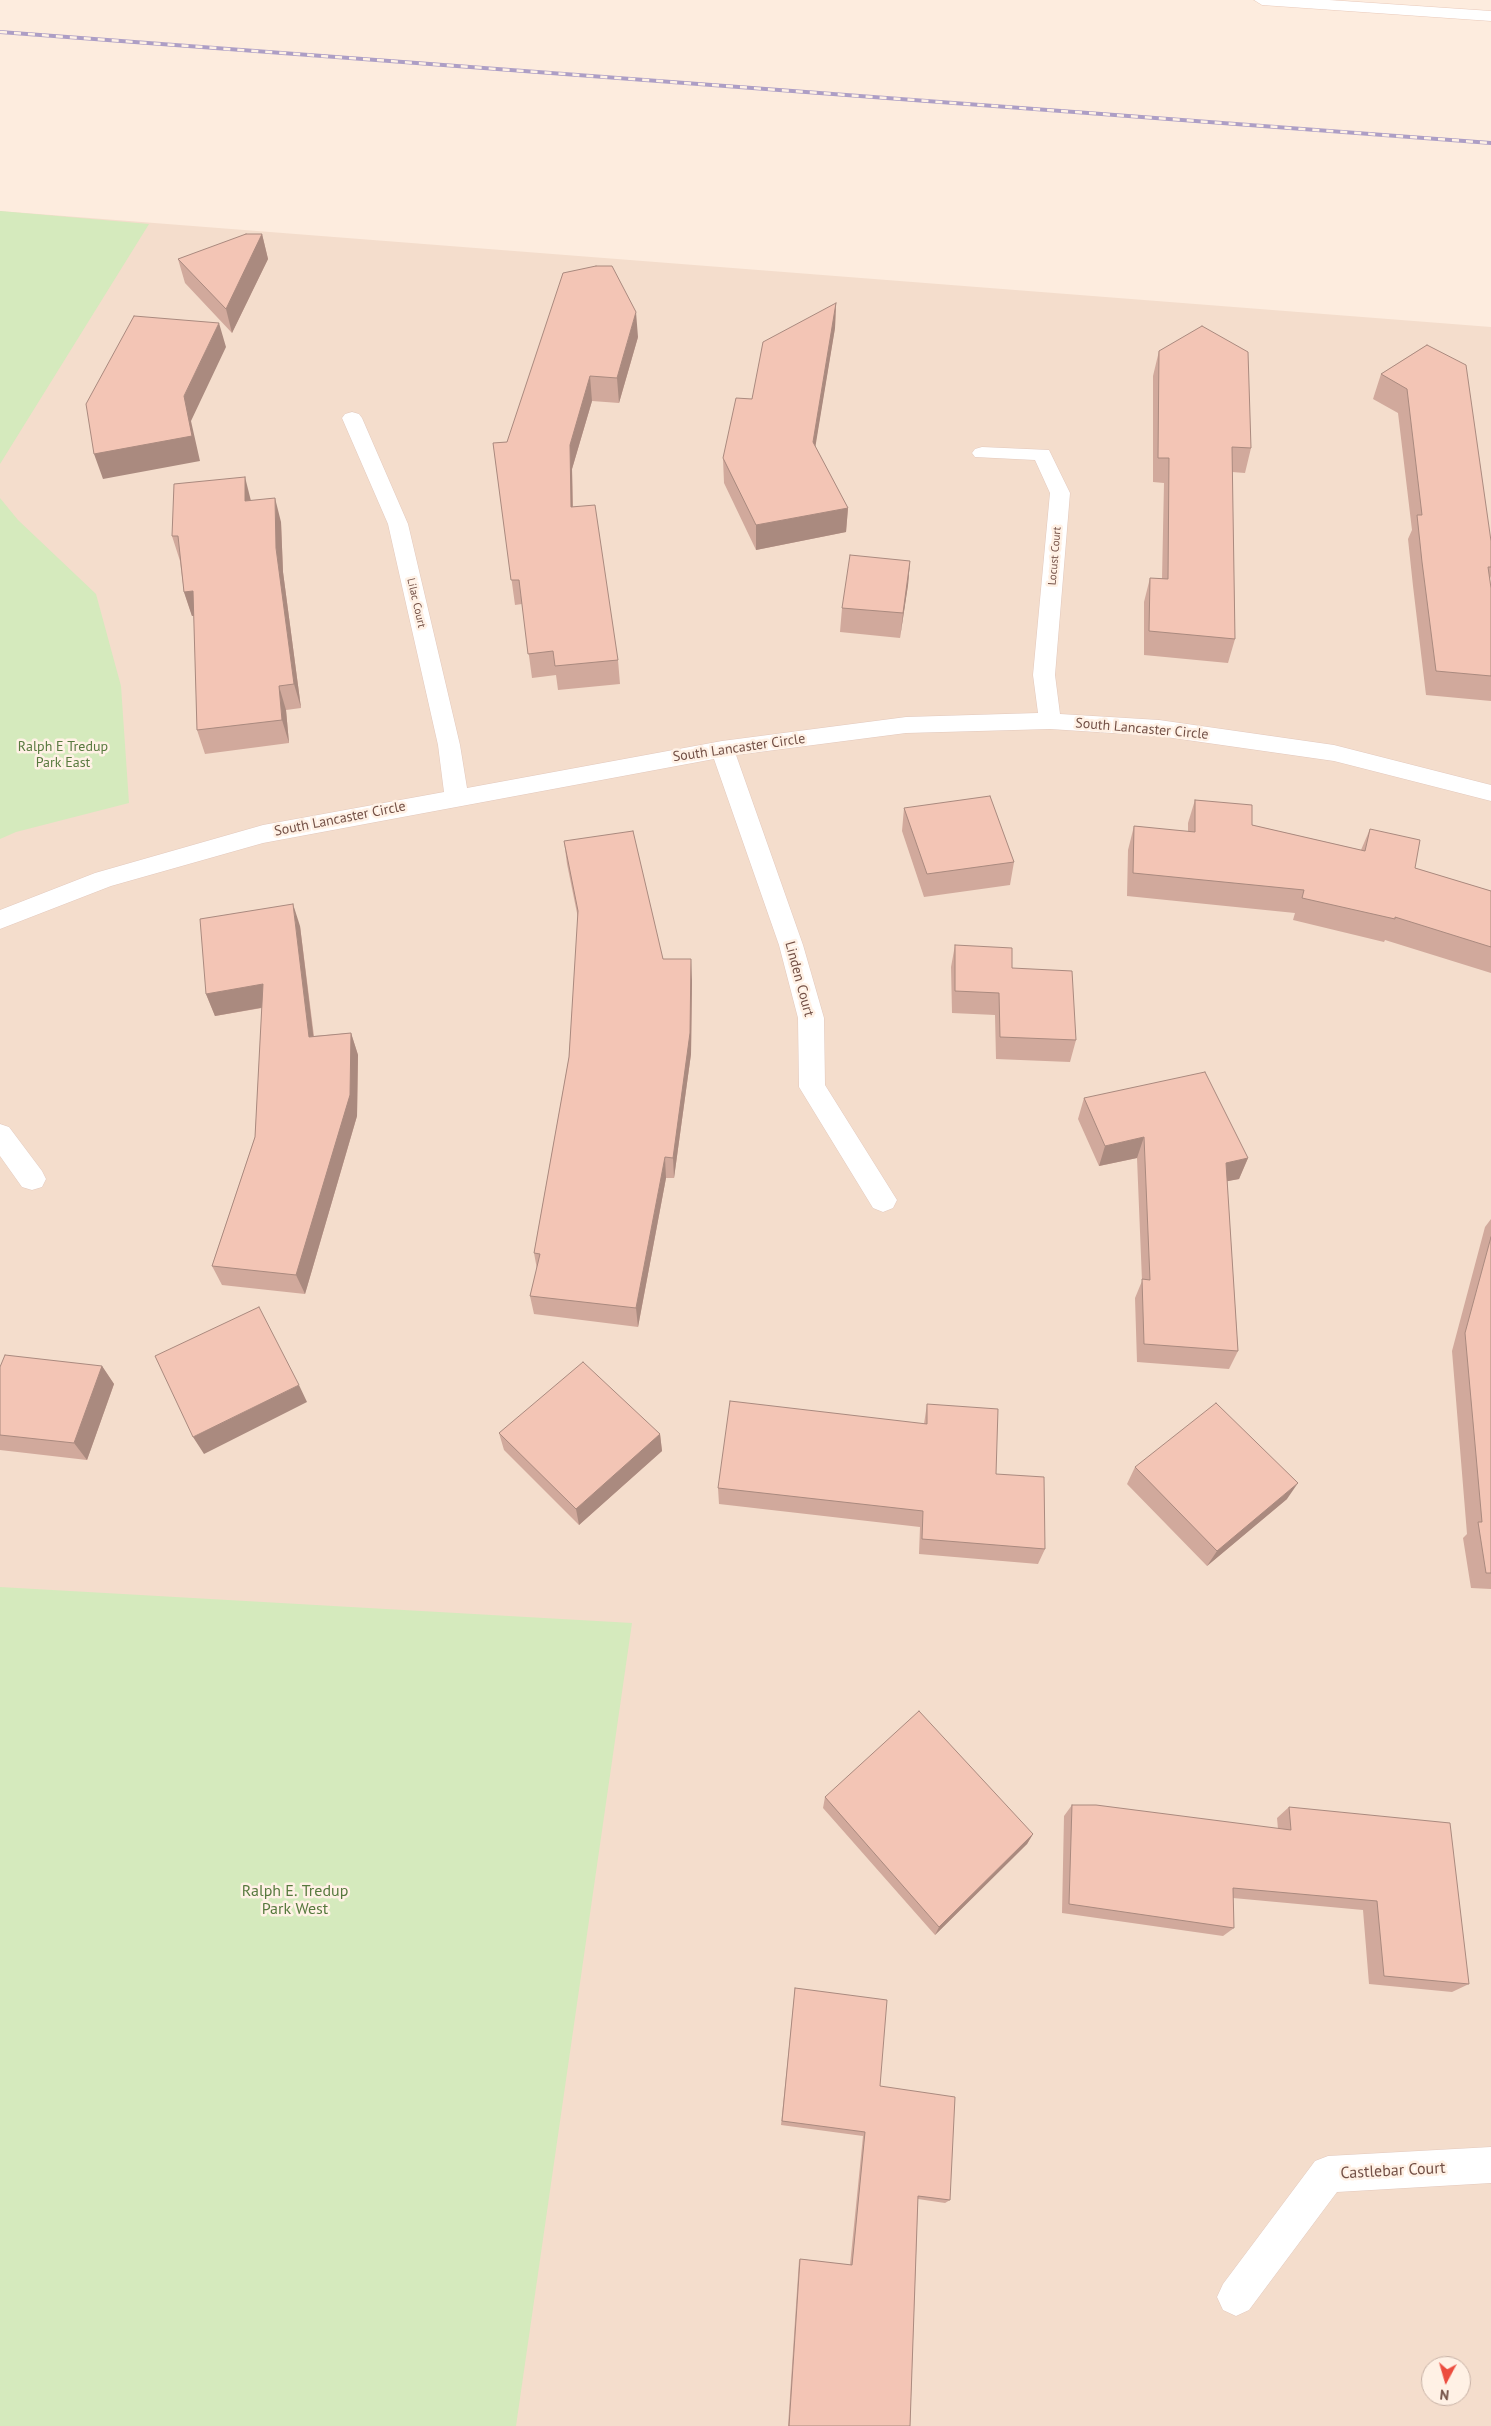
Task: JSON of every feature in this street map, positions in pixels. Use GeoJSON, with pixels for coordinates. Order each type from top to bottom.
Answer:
{"type":"FeatureCollection","features":[{"type":"Feature","properties":{"kind":"street"},"geometry":{"type":"LineString","coordinates":[[1262,0],[1491,16]]}},
{"type":"Feature","properties":{"kind":"street","name":"Lilac Court"},"geometry":{"type":"LineString","coordinates":[[352,418],[398,524],[449,744],[456,796]]}},
{"type":"Feature","properties":{"kind":"street","name":"Locust Court"},"geometry":{"type":"LineString","coordinates":[[982,453],[1042,454],[1060,493],[1044,675],[1050,721]]}},
{"type":"Feature","properties":{"kind":"street","name":"South Lancaster Circle"},"geometry":{"type":"LineString","coordinates":[[0,920],[104,879],[263,834],[456,796],[722,749],[906,725],[1050,721],[1159,728],[1334,753],[1491,793]]}},
{"type":"Feature","properties":{"kind":"street","name":"Linden Court"},"geometry":{"type":"LineString","coordinates":[[722,749],[791,945],[811,1018],[812,1087],[883,1200]]}},
{"type":"Feature","properties":{"kind":"street"},"geometry":{"type":"LineString","coordinates":[[0,1135],[32,1179]]}},
{"type":"Feature","properties":{"kind":"street","name":"Castlebar Court"},"geometry":{"type":"LineString","coordinates":[[1236,2297],[1328,2174],[1491,2165]]}},
{"type":"Feature","properties":{"kind":"shaded area"},"geometry":{"type":"Polygon","coordinates":[[[0,211],[1491,327],[1491,2426],[0,2426],[0,211]]]}},
{"type":"Feature","properties":{"kind":"green space"},"geometry":{"type":"Polygon","coordinates":[[[0,211],[149,224],[0,464],[0,211]]]}},
{"type":"Feature","properties":{"kind":"green space","name":"Ralph E Tredup Park East"},"geometry":{"type":"Polygon","coordinates":[[[0,498],[18,520],[96,594],[121,686],[129,803],[16,832],[0,839],[0,498]]]}},
{"type":"Feature","properties":{"kind":"green space","name":"Ralph E. Tredup Park West"},"geometry":{"type":"Polygon","coordinates":[[[0,1587],[632,1623],[516,2426],[0,2426],[0,1587]]]}},
{"type":"Feature","properties":{"kind":"building"},"geometry":{"type":"Polygon","coordinates":[[[246,234],[262,234],[226,309],[178,259],[246,234]]]}},
{"type":"Feature","properties":{"kind":"building"},"geometry":{"type":"Polygon","coordinates":[[[596,266],[612,266],[636,312],[617,378],[590,376],[570,445],[571,507],[595,505],[618,660],[555,666],[553,651],[528,654],[519,580],[511,580],[493,443],[507,442],[563,273],[596,266]]]}},
{"type":"Feature","properties":{"kind":"building"},"geometry":{"type":"Polygon","coordinates":[[[836,303],[813,442],[848,508],[756,525],[723,458],[736,398],[752,399],[763,342],[836,303]]]}},
{"type":"Feature","properties":{"kind":"building"},"geometry":{"type":"Polygon","coordinates":[[[134,316],[219,323],[184,396],[192,436],[94,454],[86,404],[134,316]]]}},
{"type":"Feature","properties":{"kind":"building"},"geometry":{"type":"Polygon","coordinates":[[[1202,326],[1248,352],[1251,448],[1232,447],[1235,639],[1149,631],[1150,578],[1168,579],[1169,458],[1158,458],[1159,351],[1202,326]]]}},
{"type":"Feature","properties":{"kind":"building"},"geometry":{"type":"Polygon","coordinates":[[[1427,345],[1466,365],[1491,541],[1491,567],[1488,567],[1491,588],[1491,676],[1436,671],[1417,515],[1422,515],[1407,389],[1381,374],[1427,345]]]}},
{"type":"Feature","properties":{"kind":"building"},"geometry":{"type":"Polygon","coordinates":[[[245,477],[245,501],[275,498],[276,548],[294,684],[279,686],[282,720],[197,730],[193,591],[184,592],[178,536],[172,536],[174,484],[245,477]]]}},
{"type":"Feature","properties":{"kind":"building"},"geometry":{"type":"Polygon","coordinates":[[[850,555],[910,561],[903,613],[842,608],[850,555]]]}},
{"type":"Feature","properties":{"kind":"building"},"geometry":{"type":"Polygon","coordinates":[[[990,796],[1014,862],[927,874],[904,808],[990,796]]]}},
{"type":"Feature","properties":{"kind":"building"},"geometry":{"type":"Polygon","coordinates":[[[1195,800],[1252,805],[1252,825],[1365,851],[1370,829],[1420,840],[1415,868],[1491,891],[1491,947],[1395,917],[1395,919],[1302,898],[1304,890],[1133,873],[1134,826],[1195,832],[1195,800]]]}},
{"type":"Feature","properties":{"kind":"building"},"geometry":{"type":"Polygon","coordinates":[[[633,831],[663,959],[691,959],[690,1033],[673,1158],[665,1157],[636,1308],[530,1296],[540,1254],[534,1253],[569,1057],[578,911],[564,841],[633,831]]]}},
{"type":"Feature","properties":{"kind":"building"},"geometry":{"type":"Polygon","coordinates":[[[293,904],[309,1037],[351,1033],[350,1095],[296,1275],[212,1266],[255,1137],[263,984],[206,994],[200,919],[293,904]]]}},
{"type":"Feature","properties":{"kind":"building"},"geometry":{"type":"Polygon","coordinates":[[[955,945],[1012,948],[1012,968],[1072,971],[1076,1040],[1000,1037],[999,993],[955,991],[955,945]]]}},
{"type":"Feature","properties":{"kind":"building"},"geometry":{"type":"Polygon","coordinates":[[[1205,1072],[1248,1158],[1226,1163],[1238,1351],[1144,1344],[1142,1279],[1150,1280],[1144,1137],[1105,1146],[1084,1098],[1205,1072]]]}},
{"type":"Feature","properties":{"kind":"building"},"geometry":{"type":"Polygon","coordinates":[[[1491,1237],[1491,1573],[1486,1573],[1478,1522],[1482,1522],[1465,1333],[1491,1237]]]}},
{"type":"Feature","properties":{"kind":"building"},"geometry":{"type":"Polygon","coordinates":[[[259,1307],[299,1385],[193,1437],[155,1356],[259,1307]]]}},
{"type":"Feature","properties":{"kind":"building"},"geometry":{"type":"Polygon","coordinates":[[[5,1355],[102,1366],[74,1443],[0,1435],[0,1367],[5,1355]]]}},
{"type":"Feature","properties":{"kind":"building"},"geometry":{"type":"Polygon","coordinates":[[[583,1362],[660,1434],[576,1509],[499,1433],[583,1362]]]}},
{"type":"Feature","properties":{"kind":"building"},"geometry":{"type":"Polygon","coordinates":[[[730,1401],[927,1424],[927,1404],[998,1409],[996,1474],[1044,1477],[1045,1549],[922,1539],[923,1511],[718,1488],[730,1401]]]}},
{"type":"Feature","properties":{"kind":"building"},"geometry":{"type":"Polygon","coordinates":[[[1216,1403],[1298,1483],[1217,1551],[1135,1467],[1216,1403]]]}},
{"type":"Feature","properties":{"kind":"building"},"geometry":{"type":"Polygon","coordinates":[[[919,1711],[1033,1834],[939,1927],[825,1797],[919,1711]]]}},
{"type":"Feature","properties":{"kind":"building"},"geometry":{"type":"Polygon","coordinates":[[[1072,1805],[1096,1805],[1291,1830],[1289,1807],[1450,1823],[1469,1984],[1384,1976],[1377,1901],[1233,1888],[1234,1928],[1069,1904],[1072,1805]]]}},
{"type":"Feature","properties":{"kind":"building"},"geometry":{"type":"Polygon","coordinates":[[[795,1988],[887,2000],[880,2086],[955,2097],[950,2200],[918,2196],[910,2426],[789,2426],[800,2259],[852,2265],[865,2132],[782,2121],[795,1988]]]}},
{"type":"Feature","properties":{"kind":"railway"},"geometry":{"type":"LineString","coordinates":[[0,32],[1491,143]]}}]}
